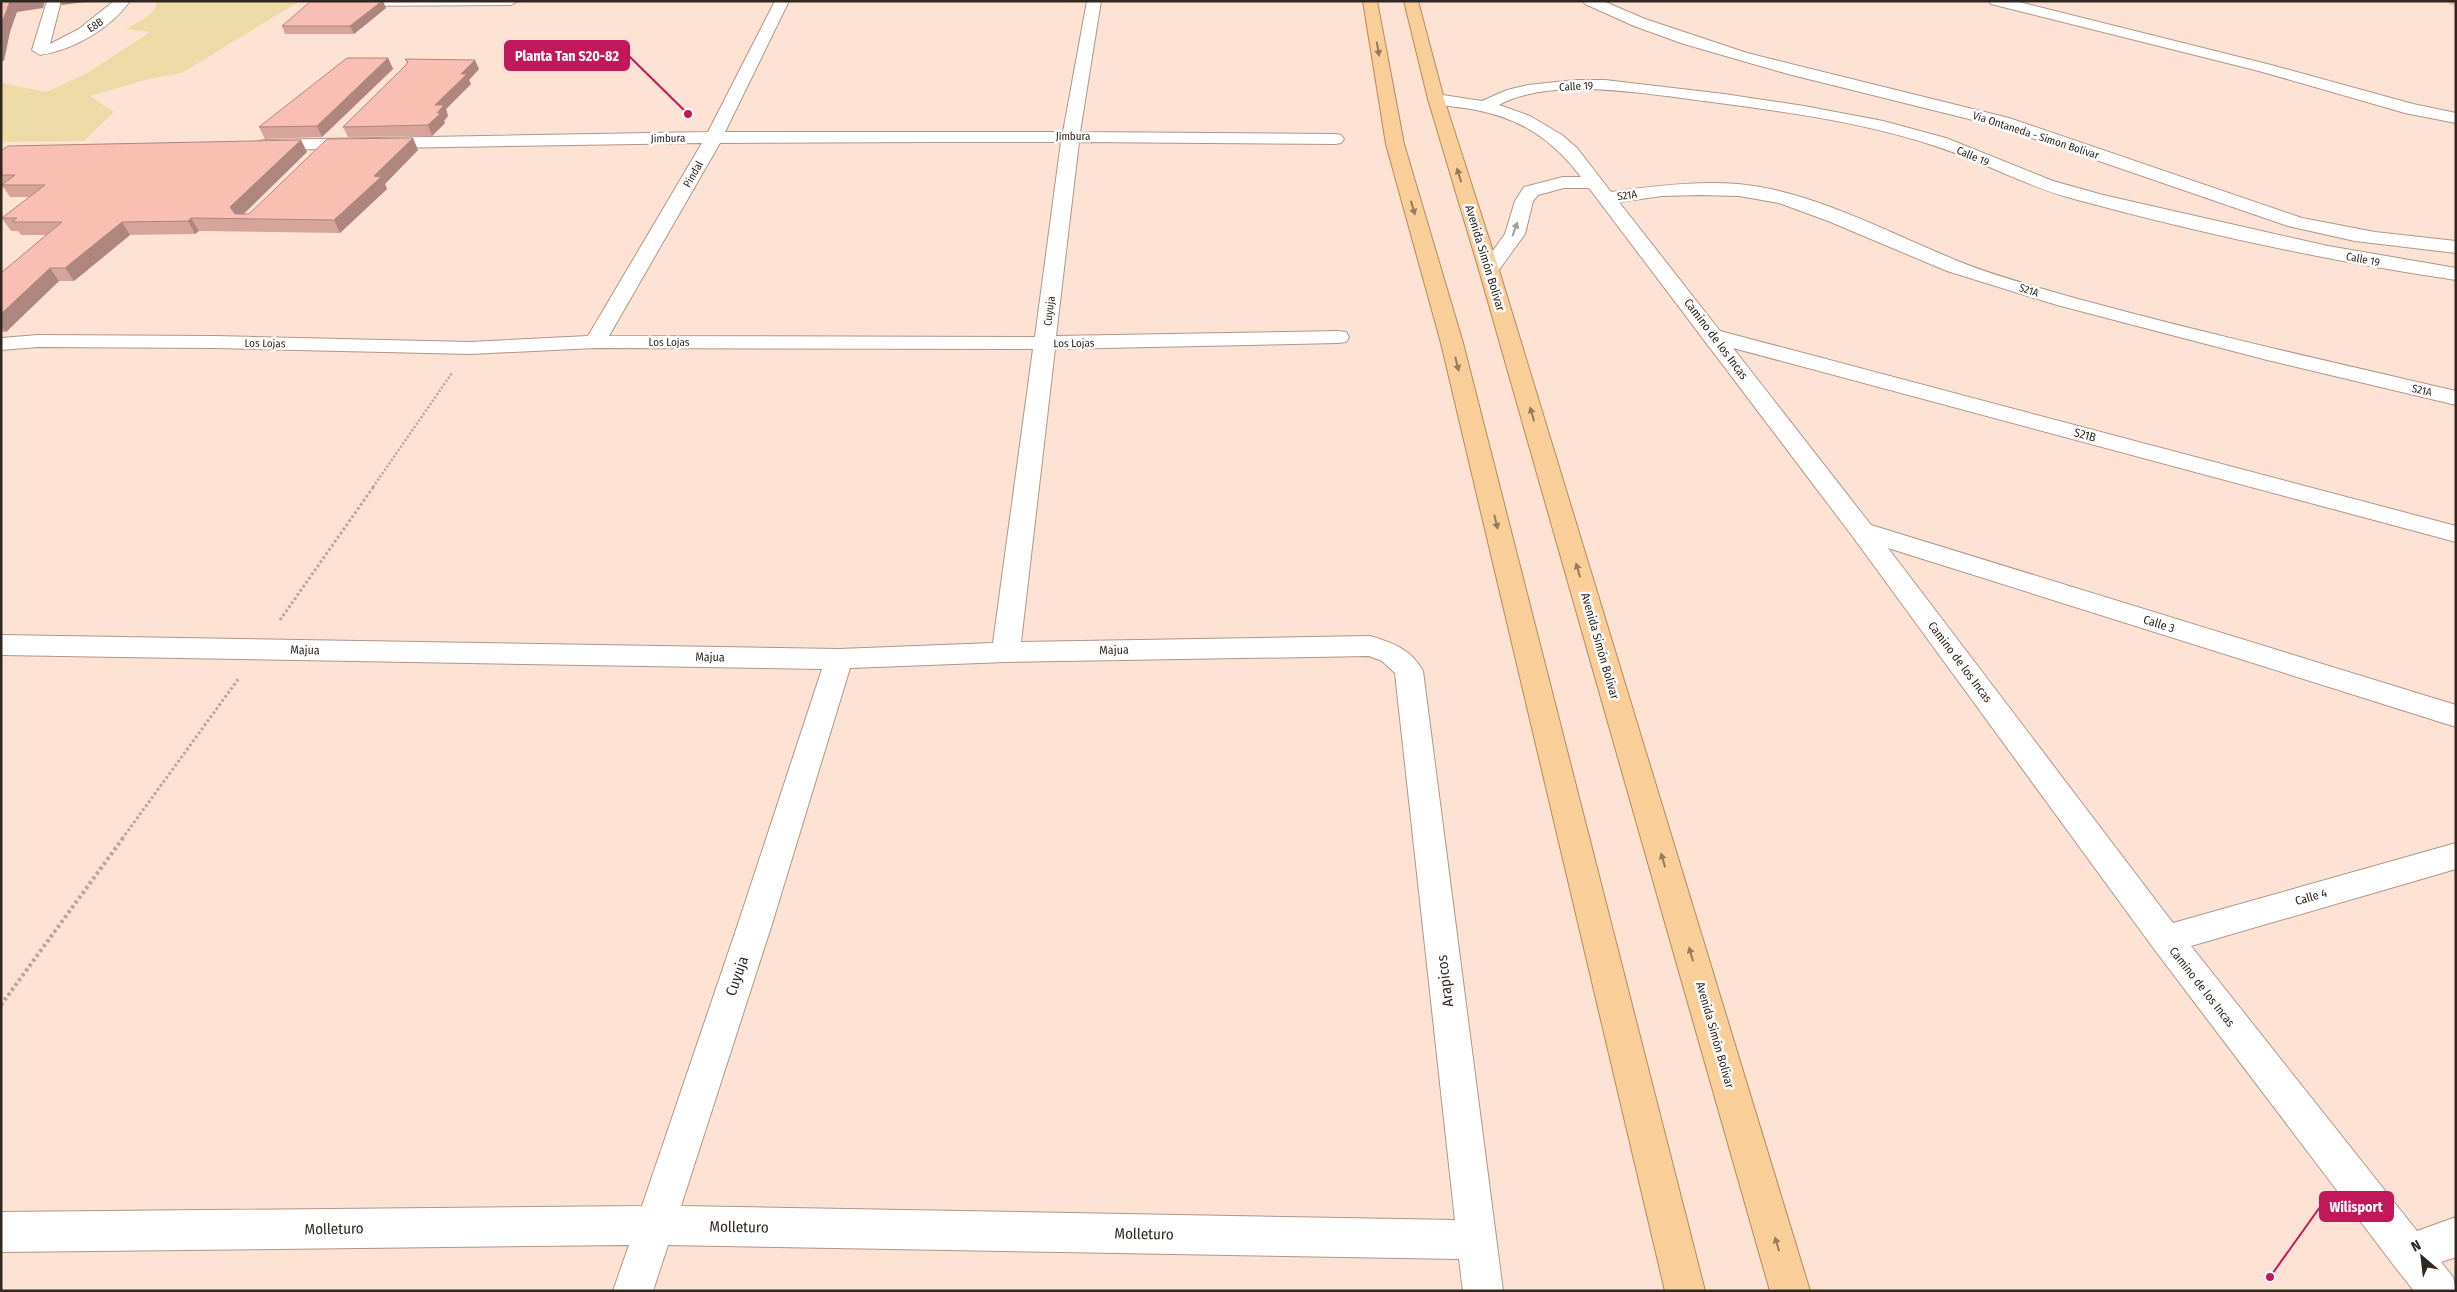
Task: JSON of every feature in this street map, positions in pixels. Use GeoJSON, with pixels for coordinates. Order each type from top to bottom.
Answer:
{"type":"FeatureCollection","features":[{"type":"Feature","properties":{"kind":"highway"},"geometry":{"type":"LineString","coordinates":[[1370,1],[1395,144],[1452,343],[1685,1291]]}},
{"type":"Feature","properties":{"kind":"highway","name":"Avenida Simón Bolívar"},"geometry":{"type":"LineString","coordinates":[[1411,1],[1436,99],[1489,270],[1790,1291]]}},
{"type":"Feature","properties":{"kind":"street","name":"E8B"},"geometry":{"type":"LineString","coordinates":[[54,1],[40,50],[51,50],[102,21],[123,1]]}},
{"type":"Feature","properties":{"kind":"street"},"geometry":{"type":"LineString","coordinates":[[328,2],[511,1]]}},
{"type":"Feature","properties":{"kind":"street","name":"Pindal"},"geometry":{"type":"LineString","coordinates":[[595,342],[714,137],[782,1]]}},
{"type":"Feature","properties":{"kind":"street","name":"Cuyuja"},"geometry":{"type":"LineString","coordinates":[[1006,652],[1071,136],[1094,1]]}},
{"type":"Feature","properties":{"kind":"street","name":"Via Ontaneda - Simon Bolivar"},"geometry":{"type":"LineString","coordinates":[[1590,1],[1634,21],[1730,53],[2004,122],[2184,186],[2296,222],[2344,233],[2456,247]]}},
{"type":"Feature","properties":{"kind":"street"},"geometry":{"type":"LineString","coordinates":[[1996,1],[2265,68],[2411,109],[2456,118]]}},
{"type":"Feature","properties":{"kind":"street","name":"Calle 19"},"geometry":{"type":"LineString","coordinates":[[1486,106],[1511,95],[1544,88],[1605,85],[1855,120],[1924,136],[2036,181],[2112,203],[2304,248],[2456,274]]}},
{"type":"Feature","properties":{"kind":"street","name":"Camino de los Incas"},"geometry":{"type":"LineString","coordinates":[[1436,99],[1486,106],[1531,122],[1554,136],[1571,152],[1862,531],[2166,939],[2439,1291]]}},
{"type":"Feature","properties":{"kind":"street"},"geometry":{"type":"LineString","coordinates":[[310,162],[350,124]]}},
{"type":"Feature","properties":{"kind":"street","name":"Jimbura"},"geometry":{"type":"LineString","coordinates":[[250,145],[714,137],[1071,136],[1334,139]]}},
{"type":"Feature","properties":{"kind":"street","name":"S21A"},"geometry":{"type":"LineString","coordinates":[[1489,270],[1515,234],[1524,201],[1530,191],[1563,182],[1602,191],[1739,190],[1783,198],[1835,217],[1954,266],[2064,301],[2275,355],[2456,398]]}},
{"type":"Feature","properties":{"kind":"street","name":"S21B"},"geometry":{"type":"LineString","coordinates":[[1714,336],[2456,534]]}},
{"type":"Feature","properties":{"kind":"street","name":"Los Lojas"},"geometry":{"type":"LineString","coordinates":[[1,344],[38,341],[215,342],[470,348],[595,342],[1045,343],[1338,337]]}},
{"type":"Feature","properties":{"kind":"street","name":"Calle 3"},"geometry":{"type":"LineString","coordinates":[[1862,531],[2456,716]]}},
{"type":"Feature","properties":{"kind":"street","name":"Majua"},"geometry":{"type":"LineString","coordinates":[[1,645],[839,659],[1006,652],[1370,646],[1386,650],[1400,658],[1408,671]]}},
{"type":"Feature","properties":{"kind":"street","name":"Cuyuja"},"geometry":{"type":"LineString","coordinates":[[632,1291],[755,924],[839,659]]}},
{"type":"Feature","properties":{"kind":"street","name":"Arapicos"},"geometry":{"type":"LineString","coordinates":[[1408,671],[1476,1240],[1484,1291]]}},
{"type":"Feature","properties":{"kind":"street","name":"Calle 4"},"geometry":{"type":"LineString","coordinates":[[2166,939],[2456,856]]}},
{"type":"Feature","properties":{"kind":"street","name":"Molleturo"},"geometry":{"type":"LineString","coordinates":[[1,1232],[653,1225],[1476,1240]]}},
{"type":"Feature","properties":{"kind":"street"},"geometry":{"type":"LineString","coordinates":[[2409,1253],[2456,1237]]}},
{"type":"Feature","properties":{"kind":"shaded area"},"geometry":{"type":"Polygon","coordinates":[[[157,1],[300,1],[182,73],[149,79],[90,96],[114,112],[84,141],[1,142],[1,83],[47,92],[87,73],[150,32],[126,29],[150,15],[157,1]]]}},
{"type":"Feature","properties":{"kind":"building"},"geometry":{"type":"Polygon","coordinates":[[[1,1],[10,1],[1,28],[1,1]]]}},
{"type":"Feature","properties":{"kind":"building"},"geometry":{"type":"Polygon","coordinates":[[[311,1],[382,1],[350,26],[282,26],[311,1]]]}},
{"type":"Feature","properties":{"kind":"building"},"geometry":{"type":"Polygon","coordinates":[[[347,58],[388,58],[317,126],[259,127],[347,58]]]}},
{"type":"Feature","properties":{"kind":"building"},"geometry":{"type":"Polygon","coordinates":[[[405,59],[475,60],[461,74],[467,74],[435,105],[444,105],[437,113],[441,113],[428,125],[343,127],[405,66],[408,62],[405,59]]]}},
{"type":"Feature","properties":{"kind":"building"},"geometry":{"type":"Polygon","coordinates":[[[413,138],[374,176],[381,177],[334,220],[191,218],[188,221],[122,222],[65,268],[50,268],[1,314],[1,273],[62,222],[12,222],[17,218],[2,218],[45,185],[2,185],[15,175],[1,175],[1,151],[8,146],[301,140],[230,207],[235,214],[249,214],[327,139],[413,138]]]}},
{"type":"Feature","properties":{"kind":"waterway"},"geometry":{"type":"LineString","coordinates":[[2452,1],[2456,2]]}},
{"type":"Feature","properties":{"kind":"place","name":"Planta Tan S20-82"},"geometry":{"type":"Point","coordinates":[688,114]}},
{"type":"Feature","properties":{"kind":"place","name":"Wilisport"},"geometry":{"type":"Point","coordinates":[2270,1277]}}]}
